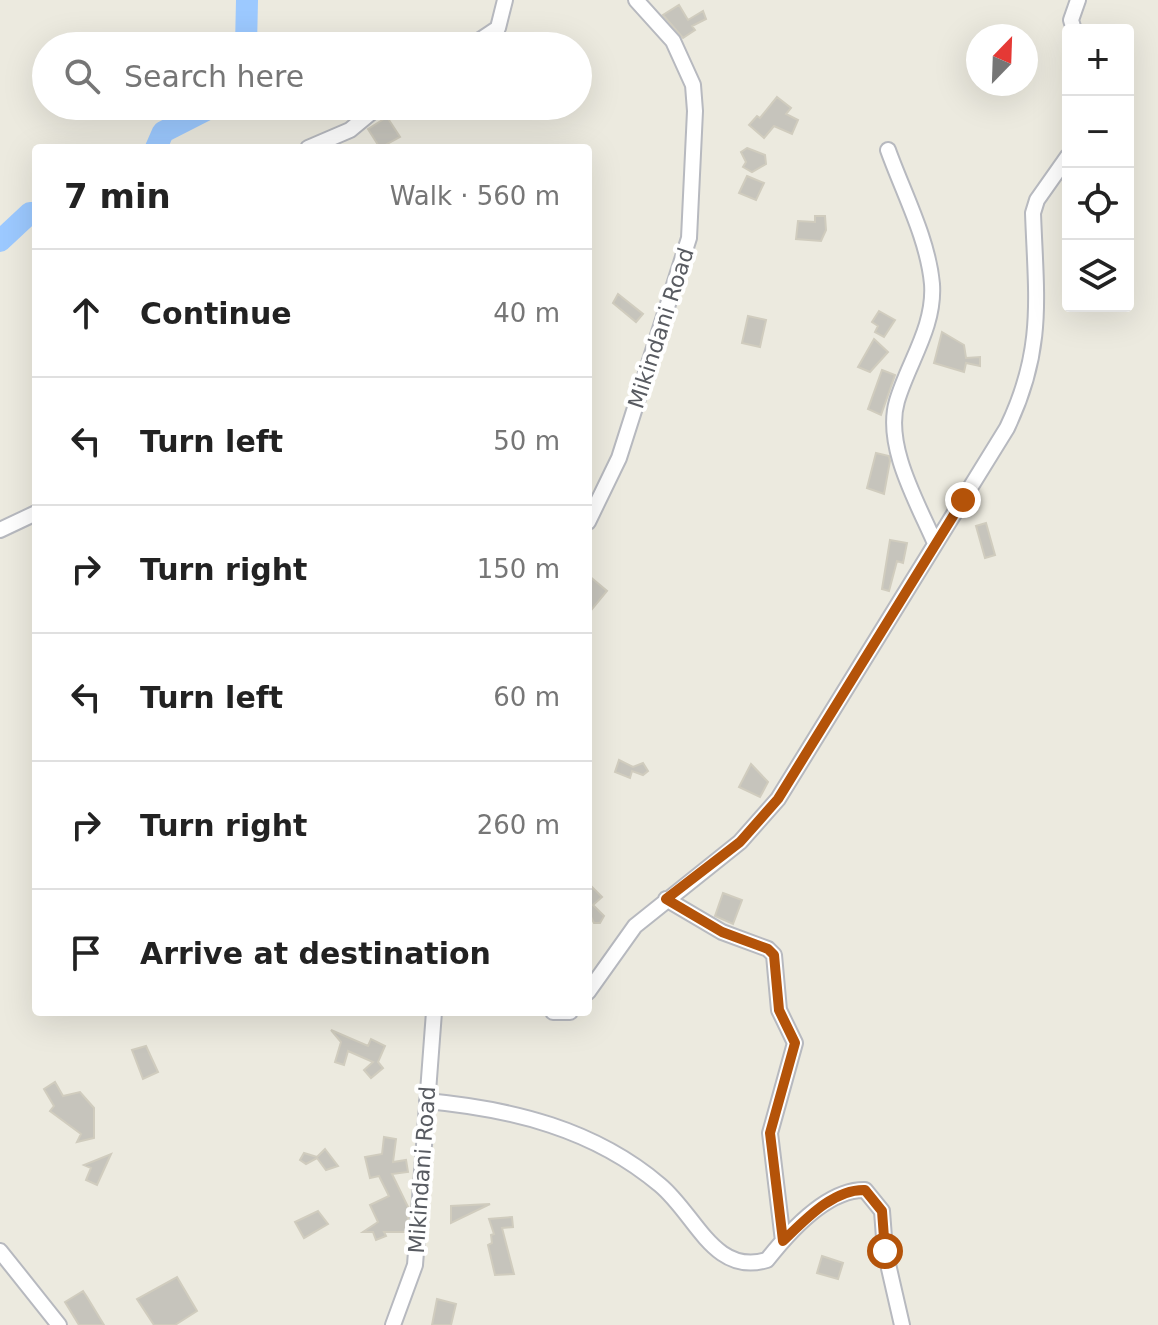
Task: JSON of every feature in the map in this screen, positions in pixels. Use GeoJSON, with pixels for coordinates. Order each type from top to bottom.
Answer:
{"type":"FeatureCollection","features":[{"type":"Feature","properties":{"kind":"street"},"geometry":{"type":"LineString","coordinates":[[492,32],[498,28],[505,0]]}},
{"type":"Feature","properties":{"kind":"street","name":"Mikindani Road"},"geometry":{"type":"LineString","coordinates":[[592,514],[619,458],[689,238],[695,126],[693,85],[673,41],[636,0]]}},
{"type":"Feature","properties":{"kind":"street"},"geometry":{"type":"LineString","coordinates":[[1072,24],[1078,0]]}},
{"type":"Feature","properties":{"kind":"street"},"geometry":{"type":"LineString","coordinates":[[317,144],[350,130],[362,120]]}},
{"type":"Feature","properties":{"kind":"street"},"geometry":{"type":"LineString","coordinates":[[888,150],[932,284],[926,326],[894,418],[902,462],[934,541]]}},
{"type":"Feature","properties":{"kind":"street"},"geometry":{"type":"LineString","coordinates":[[592,986],[626,936],[666,899],[740,842],[778,799],[934,541],[1007,428],[1032,364],[1039,317],[1033,213],[1037,200],[1062,165]]}},
{"type":"Feature","properties":{"kind":"street"},"geometry":{"type":"LineString","coordinates":[[0,530],[32,515]]}},
{"type":"Feature","properties":{"kind":"street"},"geometry":{"type":"LineString","coordinates":[[666,899],[722,932],[768,949],[774,955],[779,1010],[795,1043],[770,1133],[783,1241]]}},
{"type":"Feature","properties":{"kind":"street","name":"Mikindani Road"},"geometry":{"type":"LineString","coordinates":[[393,1325],[415,1265],[434,1016]]}},
{"type":"Feature","properties":{"kind":"street"},"geometry":{"type":"LineString","coordinates":[[427,1101],[504,1110],[603,1145],[663,1187],[730,1261],[753,1265],[767,1260],[783,1241],[832,1199],[856,1189],[871,1193],[882,1211],[885,1251],[902,1325]]}},
{"type":"Feature","properties":{"kind":"street"},"geometry":{"type":"LineString","coordinates":[[0,1251],[59,1325]]}},
{"type":"Feature","properties":{"kind":"building"},"geometry":{"type":"Polygon","coordinates":[[[679,5],[688,20],[703,11],[706,19],[692,26],[695,30],[683,38],[663,15],[679,5]]]}},
{"type":"Feature","properties":{"kind":"building"},"geometry":{"type":"Polygon","coordinates":[[[777,97],[791,108],[786,114],[798,120],[792,134],[774,126],[764,138],[749,125],[757,116],[760,118],[777,97]]]}},
{"type":"Feature","properties":{"kind":"building"},"geometry":{"type":"Polygon","coordinates":[[[382,120],[389,120],[400,137],[387,144],[377,144],[368,129],[382,120]]]}},
{"type":"Feature","properties":{"kind":"building"},"geometry":{"type":"Polygon","coordinates":[[[747,148],[765,155],[766,164],[752,172],[743,167],[746,162],[741,152],[747,148]]]}},
{"type":"Feature","properties":{"kind":"building"},"geometry":{"type":"Polygon","coordinates":[[[747,176],[764,183],[756,200],[739,193],[747,176]]]}},
{"type":"Feature","properties":{"kind":"building"},"geometry":{"type":"Polygon","coordinates":[[[815,216],[825,216],[826,230],[821,241],[796,239],[798,221],[815,222],[815,216]]]}},
{"type":"Feature","properties":{"kind":"building"},"geometry":{"type":"Polygon","coordinates":[[[618,294],[643,314],[636,322],[613,303],[618,294]]]}},
{"type":"Feature","properties":{"kind":"building"},"geometry":{"type":"Polygon","coordinates":[[[879,311],[895,320],[884,337],[875,332],[878,326],[872,322],[879,311]]]}},
{"type":"Feature","properties":{"kind":"building"},"geometry":{"type":"Polygon","coordinates":[[[748,316],[766,320],[760,347],[742,343],[748,316]]]}},
{"type":"Feature","properties":{"kind":"building"},"geometry":{"type":"Polygon","coordinates":[[[942,332],[964,345],[966,358],[980,357],[980,366],[966,363],[964,372],[934,363],[942,332]]]}},
{"type":"Feature","properties":{"kind":"building"},"geometry":{"type":"Polygon","coordinates":[[[874,339],[888,352],[870,372],[858,367],[874,339]]]}},
{"type":"Feature","properties":{"kind":"building"},"geometry":{"type":"Polygon","coordinates":[[[882,370],[895,375],[881,415],[868,409],[882,370]]]}},
{"type":"Feature","properties":{"kind":"building"},"geometry":{"type":"Polygon","coordinates":[[[876,453],[889,456],[890,461],[884,494],[867,488],[876,453]]]}},
{"type":"Feature","properties":{"kind":"building"},"geometry":{"type":"Polygon","coordinates":[[[986,523],[995,555],[985,558],[976,526],[986,523]]]}},
{"type":"Feature","properties":{"kind":"building"},"geometry":{"type":"Polygon","coordinates":[[[890,540],[907,543],[903,563],[897,561],[889,591],[882,589],[890,540]]]}},
{"type":"Feature","properties":{"kind":"building"},"geometry":{"type":"Polygon","coordinates":[[[592,578],[607,591],[592,609],[592,578]]]}},
{"type":"Feature","properties":{"kind":"building"},"geometry":{"type":"Polygon","coordinates":[[[619,760],[633,767],[643,763],[648,771],[643,775],[632,771],[630,778],[615,772],[619,760]]]}},
{"type":"Feature","properties":{"kind":"building"},"geometry":{"type":"Polygon","coordinates":[[[751,764],[768,782],[760,797],[739,787],[751,764]]]}},
{"type":"Feature","properties":{"kind":"building"},"geometry":{"type":"Polygon","coordinates":[[[592,887],[602,897],[593,905],[604,916],[600,923],[594,923],[592,919],[592,887]]]}},
{"type":"Feature","properties":{"kind":"building"},"geometry":{"type":"Polygon","coordinates":[[[723,893],[742,900],[733,924],[715,916],[723,893]]]}},
{"type":"Feature","properties":{"kind":"building"},"geometry":{"type":"Polygon","coordinates":[[[331,1030],[368,1046],[371,1039],[385,1046],[378,1062],[383,1068],[371,1078],[364,1070],[373,1062],[348,1051],[344,1065],[335,1062],[341,1042],[331,1030]]]}},
{"type":"Feature","properties":{"kind":"building"},"geometry":{"type":"Polygon","coordinates":[[[146,1046],[158,1072],[143,1079],[132,1050],[146,1046]]]}},
{"type":"Feature","properties":{"kind":"building"},"geometry":{"type":"Polygon","coordinates":[[[55,1082],[63,1096],[80,1092],[94,1108],[94,1138],[77,1142],[81,1134],[50,1111],[54,1106],[44,1089],[55,1082]]]}},
{"type":"Feature","properties":{"kind":"building"},"geometry":{"type":"Polygon","coordinates":[[[384,1137],[396,1139],[393,1162],[406,1160],[408,1172],[392,1174],[409,1209],[407,1232],[384,1232],[386,1236],[376,1240],[373,1232],[363,1232],[378,1222],[370,1205],[389,1196],[379,1176],[370,1178],[365,1157],[382,1154],[384,1137]]]}},
{"type":"Feature","properties":{"kind":"building"},"geometry":{"type":"Polygon","coordinates":[[[325,1149],[338,1166],[326,1170],[317,1158],[306,1164],[300,1160],[304,1153],[317,1157],[325,1149]]]}},
{"type":"Feature","properties":{"kind":"building"},"geometry":{"type":"Polygon","coordinates":[[[111,1154],[97,1185],[86,1180],[91,1168],[84,1165],[111,1154]]]}},
{"type":"Feature","properties":{"kind":"building"},"geometry":{"type":"Polygon","coordinates":[[[490,1204],[451,1223],[451,1206],[490,1204]]]}},
{"type":"Feature","properties":{"kind":"building"},"geometry":{"type":"Polygon","coordinates":[[[318,1211],[328,1224],[304,1238],[295,1222],[318,1211]]]}},
{"type":"Feature","properties":{"kind":"building"},"geometry":{"type":"Polygon","coordinates":[[[512,1217],[513,1227],[502,1228],[514,1274],[495,1275],[488,1245],[492,1243],[491,1235],[494,1234],[489,1219],[512,1217]]]}},
{"type":"Feature","properties":{"kind":"building"},"geometry":{"type":"Polygon","coordinates":[[[822,1256],[843,1263],[838,1279],[817,1273],[822,1256]]]}},
{"type":"Feature","properties":{"kind":"building"},"geometry":{"type":"Polygon","coordinates":[[[177,1277],[197,1311],[175,1325],[154,1325],[137,1299],[177,1277]]]}},
{"type":"Feature","properties":{"kind":"building"},"geometry":{"type":"Polygon","coordinates":[[[83,1291],[104,1325],[79,1325],[65,1302],[83,1291]]]}},
{"type":"Feature","properties":{"kind":"building"},"geometry":{"type":"Polygon","coordinates":[[[437,1299],[456,1304],[451,1325],[432,1325],[437,1299]]]}},
{"type":"Feature","properties":{"kind":"waterway"},"geometry":{"type":"LineString","coordinates":[[246,32],[247,0]]}},
{"type":"Feature","properties":{"kind":"waterway"},"geometry":{"type":"LineString","coordinates":[[158,144],[163,132],[187,120]]}},
{"type":"Feature","properties":{"kind":"waterway"},"geometry":{"type":"LineString","coordinates":[[0,241],[32,213]]}},
{"type":"Feature","properties":{"kind":"route"},"geometry":{"type":"LineString","coordinates":[[885,1251],[882,1211],[877,1200],[871,1193],[856,1189],[832,1199],[783,1241],[771,1167],[770,1133],[781,1090],[791,1068],[795,1043],[779,1010],[774,955],[768,949],[722,932],[666,899],[740,842],[778,799],[934,541],[963,500]]}}]}
